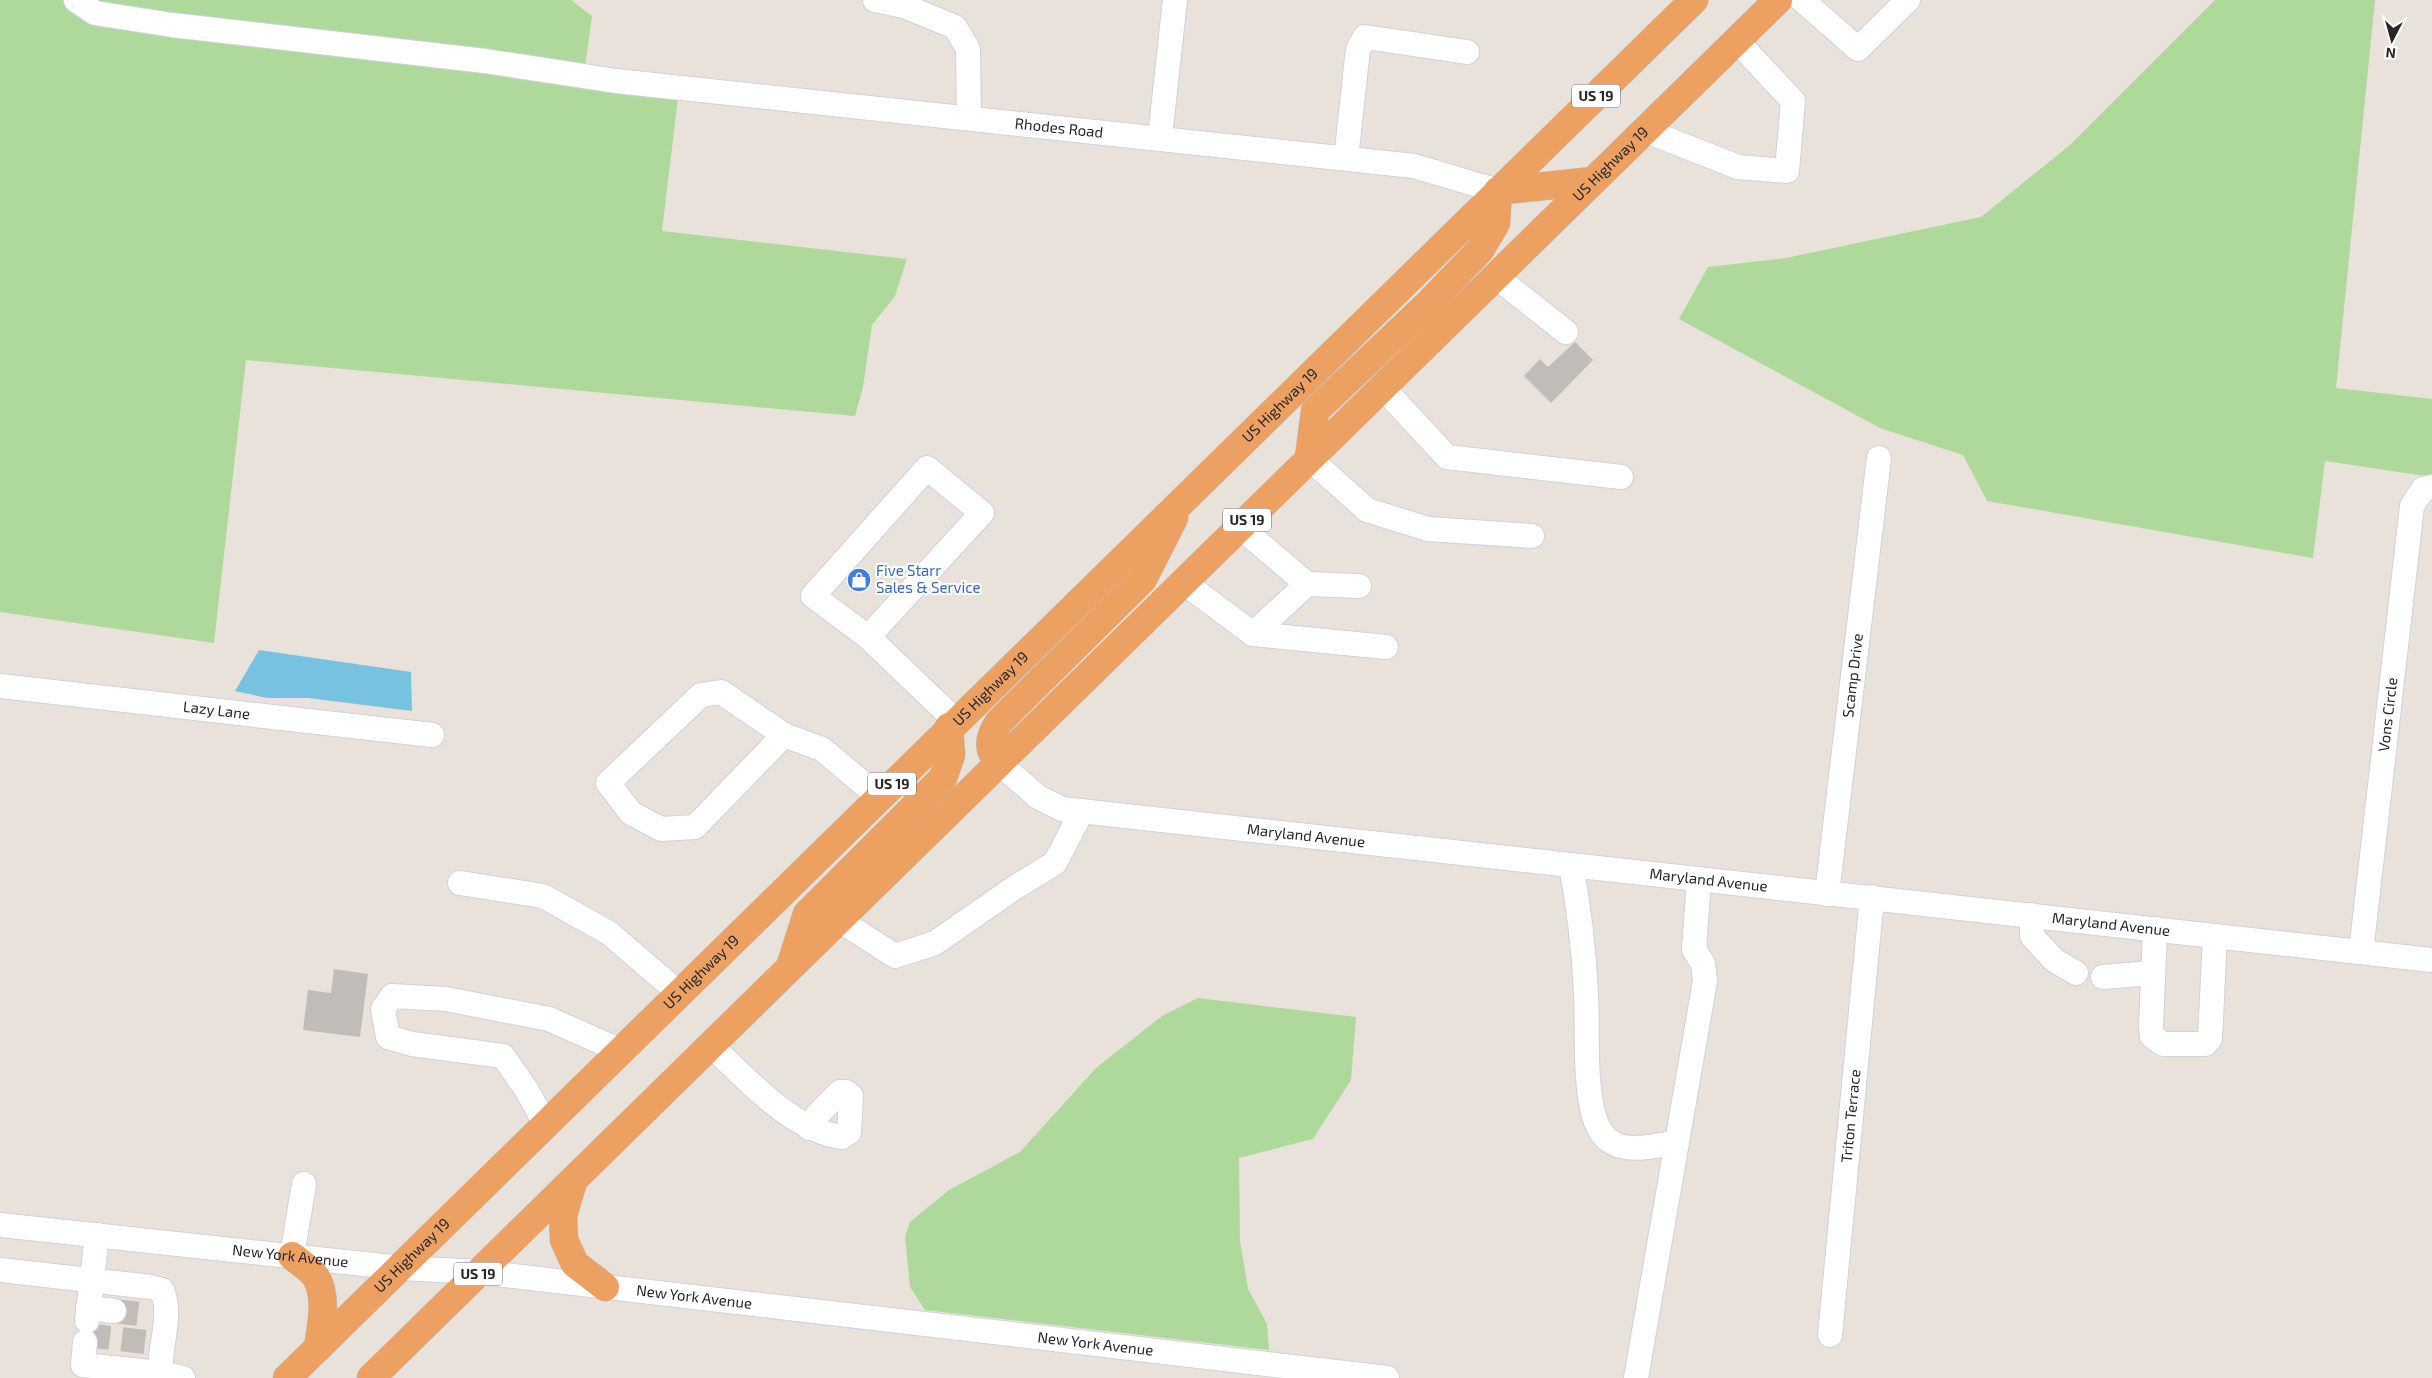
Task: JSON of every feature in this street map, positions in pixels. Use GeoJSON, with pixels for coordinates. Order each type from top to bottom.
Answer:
{"type":"FeatureCollection","features":[{"type":"Feature","properties":{"kind":"highway","name":"US Highway 19"},"geometry":{"type":"LineString","coordinates":[[287,1378],[879,796],[1694,0]]}},
{"type":"Feature","properties":{"kind":"highway","name":"US Highway 19"},"geometry":{"type":"LineString","coordinates":[[371,1378],[1778,0]]}},
{"type":"Feature","properties":{"kind":"highway"},"geometry":{"type":"LineString","coordinates":[[1309,458],[1315,411],[1428,304],[1480,250],[1496,223],[1498,191],[1592,181]]}},
{"type":"Feature","properties":{"kind":"highway"},"geometry":{"type":"LineString","coordinates":[[999,764],[991,754],[993,730],[1143,579],[1183,499]]}},
{"type":"Feature","properties":{"kind":"highway"},"geometry":{"type":"LineString","coordinates":[[790,968],[807,914],[943,778],[951,755],[953,724]]}},
{"type":"Feature","properties":{"kind":"highway"},"geometry":{"type":"LineString","coordinates":[[574,1179],[563,1215],[564,1240],[575,1264],[605,1287]]}},
{"type":"Feature","properties":{"kind":"highway"},"geometry":{"type":"LineString","coordinates":[[292,1256],[315,1276],[321,1291],[323,1306],[318,1348]]}},
{"type":"Feature","properties":{"kind":"street","name":"Rhodes Road"},"geometry":{"type":"LineString","coordinates":[[76,0],[95,13],[152,22],[485,61],[616,81],[1160,137],[1414,166],[1498,191]]}},
{"type":"Feature","properties":{"kind":"street"},"geometry":{"type":"LineString","coordinates":[[875,0],[904,6],[955,28],[968,48],[969,118]]}},
{"type":"Feature","properties":{"kind":"street"},"geometry":{"type":"LineString","coordinates":[[1160,137],[1175,0]]}},
{"type":"Feature","properties":{"kind":"street"},"geometry":{"type":"LineString","coordinates":[[1802,0],[1858,49],[1908,0]]}},
{"type":"Feature","properties":{"kind":"street"},"geometry":{"type":"LineString","coordinates":[[1346,158],[1358,49],[1365,37],[1467,52]]}},
{"type":"Feature","properties":{"kind":"street"},"geometry":{"type":"LineString","coordinates":[[1644,130],[1738,167],[1787,170],[1793,101],[1736,40]]}},
{"type":"Feature","properties":{"kind":"street"},"geometry":{"type":"LineString","coordinates":[[1495,276],[1566,332]]}},
{"type":"Feature","properties":{"kind":"street"},"geometry":{"type":"LineString","coordinates":[[1382,387],[1447,457],[1621,477]]}},
{"type":"Feature","properties":{"kind":"street"},"geometry":{"type":"LineString","coordinates":[[1309,458],[1367,510],[1428,529],[1532,536]]}},
{"type":"Feature","properties":{"kind":"street","name":"Scamp Drive"},"geometry":{"type":"LineString","coordinates":[[1827,894],[1879,458]]}},
{"type":"Feature","properties":{"kind":"street"},"geometry":{"type":"LineString","coordinates":[[868,637],[982,513],[927,468],[813,596],[868,637],[953,724]]}},
{"type":"Feature","properties":{"kind":"street","name":"Vons Circle"},"geometry":{"type":"LineString","coordinates":[[2361,952],[2412,506],[2423,490],[2432,487]]}},
{"type":"Feature","properties":{"kind":"street"},"geometry":{"type":"LineString","coordinates":[[1240,527],[1307,584],[1359,586]]}},
{"type":"Feature","properties":{"kind":"street"},"geometry":{"type":"LineString","coordinates":[[1183,582],[1253,634],[1386,647]]}},
{"type":"Feature","properties":{"kind":"street"},"geometry":{"type":"LineString","coordinates":[[1253,634],[1307,584]]}},
{"type":"Feature","properties":{"kind":"street","name":"Lazy Lane"},"geometry":{"type":"LineString","coordinates":[[0,686],[432,735]]}},
{"type":"Feature","properties":{"kind":"street"},"geometry":{"type":"LineString","coordinates":[[784,736],[696,827],[661,829],[631,813],[608,783],[701,695],[721,692],[784,736],[822,749],[879,796]]}},
{"type":"Feature","properties":{"kind":"street","name":"Maryland Avenue"},"geometry":{"type":"LineString","coordinates":[[999,764],[1038,796],[1062,809],[2432,960]]}},
{"type":"Feature","properties":{"kind":"street"},"geometry":{"type":"LineString","coordinates":[[839,920],[895,956],[935,943],[1014,888],[1055,863],[1082,811]]}},
{"type":"Feature","properties":{"kind":"street"},"geometry":{"type":"LineString","coordinates":[[1571,866],[1576,890],[1586,993],[1588,1070],[1594,1115],[1602,1134],[1614,1144],[1630,1147],[1677,1142]]}},
{"type":"Feature","properties":{"kind":"street"},"geometry":{"type":"LineString","coordinates":[[1636,1378],[1705,981],[1703,964],[1694,949],[1699,880]]}},
{"type":"Feature","properties":{"kind":"street"},"geometry":{"type":"LineString","coordinates":[[460,883],[543,896],[609,933],[679,994]]}},
{"type":"Feature","properties":{"kind":"street","name":"Triton Terrace"},"geometry":{"type":"LineString","coordinates":[[1830,1335],[1872,898]]}},
{"type":"Feature","properties":{"kind":"street"},"geometry":{"type":"LineString","coordinates":[[2032,915],[2032,936],[2054,960],[2076,973]]}},
{"type":"Feature","properties":{"kind":"street"},"geometry":{"type":"LineString","coordinates":[[2155,929],[2152,973],[2152,1036],[2163,1044],[2205,1044],[2210,1039],[2215,936]]}},
{"type":"Feature","properties":{"kind":"street"},"geometry":{"type":"LineString","coordinates":[[2103,977],[2152,973]]}},
{"type":"Feature","properties":{"kind":"street"},"geometry":{"type":"LineString","coordinates":[[546,1124],[526,1089],[503,1056],[412,1044],[388,1037],[383,1009],[392,996],[446,999],[548,1019],[621,1051]]}},
{"type":"Feature","properties":{"kind":"street"},"geometry":{"type":"LineString","coordinates":[[711,1045],[758,1090],[809,1128]]}},
{"type":"Feature","properties":{"kind":"street"},"geometry":{"type":"LineString","coordinates":[[292,1256],[304,1184]]}},
{"type":"Feature","properties":{"kind":"street","name":"New York Avenue"},"geometry":{"type":"LineString","coordinates":[[0,1225],[401,1268],[479,1272],[1387,1378]]}},
{"type":"Feature","properties":{"kind":"street"},"geometry":{"type":"LineString","coordinates":[[96,1235],[83,1365],[183,1378]]}},
{"type":"Feature","properties":{"kind":"street"},"geometry":{"type":"LineString","coordinates":[[0,1270],[151,1287],[162,1290],[166,1301],[158,1316],[154,1344],[161,1375]]}},
{"type":"Feature","properties":{"kind":"street"},"geometry":{"type":"LineString","coordinates":[[87,1324],[114,1311]]}},
{"type":"Feature","properties":{"kind":"green space"},"geometry":{"type":"Polygon","coordinates":[[[0,0],[571,0],[592,16],[582,89],[678,98],[662,231],[907,259],[895,296],[872,325],[863,387],[855,416],[246,360],[214,643],[0,612],[0,0]]]}},
{"type":"Feature","properties":{"kind":"green space"},"geometry":{"type":"Polygon","coordinates":[[[2215,0],[2375,0],[2336,388],[2432,399],[2432,477],[2325,461],[2313,558],[1987,501],[1963,455],[1880,428],[1679,319],[1708,267],[1786,258],[1981,217],[2070,145],[2215,0]]]}},
{"type":"Feature","properties":{"kind":"green space"},"geometry":{"type":"Polygon","coordinates":[[[1198,998],[1356,1017],[1351,1080],[1313,1139],[1239,1158],[1240,1241],[1248,1289],[1267,1324],[1269,1350],[925,1310],[910,1287],[905,1237],[910,1222],[949,1190],[1020,1152],[1096,1068],[1162,1016],[1198,998]]]}},
{"type":"Feature","properties":{"kind":"water"},"geometry":{"type":"Polygon","coordinates":[[[259,650],[411,672],[412,711],[308,698],[267,698],[235,691],[259,650]]]}},
{"type":"Feature","properties":{"kind":"building"},"geometry":{"type":"Polygon","coordinates":[[[1575,342],[1593,360],[1551,403],[1524,376],[1540,359],[1548,367],[1575,342]]]}},
{"type":"Feature","properties":{"kind":"building"},"geometry":{"type":"Polygon","coordinates":[[[334,969],[368,974],[360,1037],[303,1030],[308,990],[331,993],[334,969]]]}},
{"type":"Feature","properties":{"kind":"tunnel"},"geometry":{"type":"LineString","coordinates":[[114,1311],[149,1315]]}},
{"type":"Feature","properties":{"kind":"tunnel"},"geometry":{"type":"LineString","coordinates":[[86,1335],[145,1342]]}},
{"type":"Feature","properties":{"kind":"place","name":"Five Starr Sales & Service"},"geometry":{"type":"Point","coordinates":[859,580]}}]}
